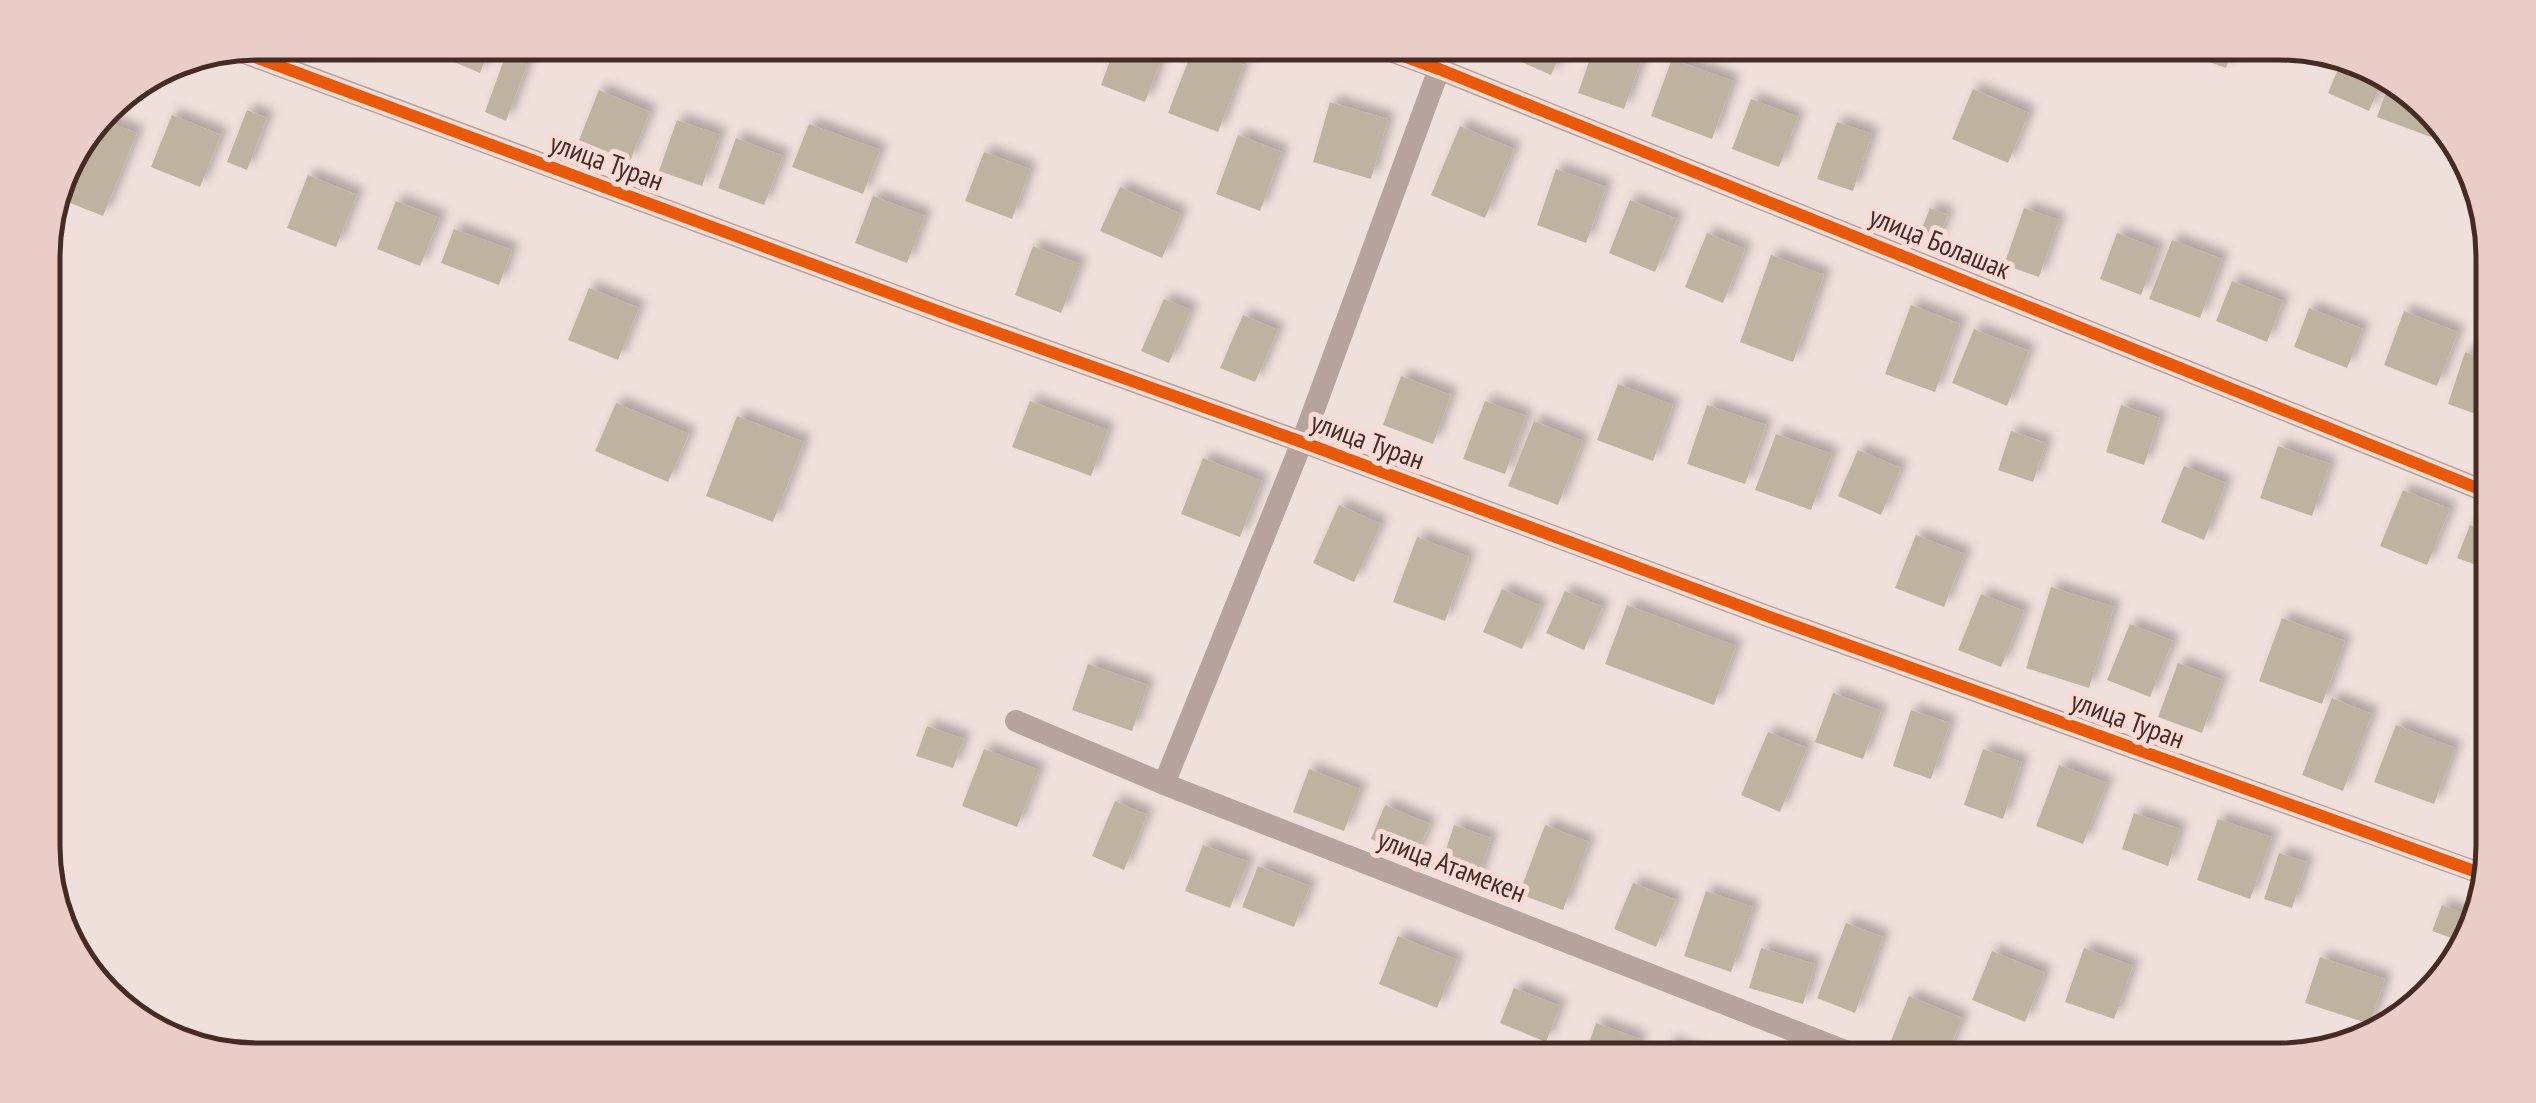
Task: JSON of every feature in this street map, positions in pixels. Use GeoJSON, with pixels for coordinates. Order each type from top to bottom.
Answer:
{"type":"FeatureCollection","features":[{"type":"Feature","properties":{"kind":"street","name":"улица Туран"},"geometry":{"type":"LineString","coordinates":[[263,60],[1807,630],[2474,871]]}},
{"type":"Feature","properties":{"kind":"street","name":"улица Болашак"},"geometry":{"type":"LineString","coordinates":[[1417,60],[2476,488]]}},
{"type":"Feature","properties":{"kind":"street"},"geometry":{"type":"LineString","coordinates":[[1164,784],[1302,442],[1442,60]]}},
{"type":"Feature","properties":{"kind":"street","name":"улица Атамекен"},"geometry":{"type":"LineString","coordinates":[[1016,721],[1164,784],[1825,1043]]}},
{"type":"Feature","properties":{"kind":"building"},"geometry":{"type":"Polygon","coordinates":[[[449,60],[485,60],[480,73],[449,60]]]}},
{"type":"Feature","properties":{"kind":"building"},"geometry":{"type":"Polygon","coordinates":[[[504,60],[527,65],[506,121],[485,112],[504,60]]]}},
{"type":"Feature","properties":{"kind":"building"},"geometry":{"type":"Polygon","coordinates":[[[1110,60],[1161,60],[1145,102],[1101,85],[1110,60]]]}},
{"type":"Feature","properties":{"kind":"building"},"geometry":{"type":"Polygon","coordinates":[[[1189,60],[1231,60],[1244,65],[1218,132],[1168,113],[1189,60]]]}},
{"type":"Feature","properties":{"kind":"building"},"geometry":{"type":"Polygon","coordinates":[[[1517,60],[1558,60],[1551,75],[1517,60]]]}},
{"type":"Feature","properties":{"kind":"building"},"geometry":{"type":"Polygon","coordinates":[[[1590,60],[1642,60],[1624,109],[1578,93],[1590,60]]]}},
{"type":"Feature","properties":{"kind":"building"},"geometry":{"type":"Polygon","coordinates":[[[1672,60],[1733,81],[1712,139],[1651,116],[1672,60]]]}},
{"type":"Feature","properties":{"kind":"building"},"geometry":{"type":"Polygon","coordinates":[[[2204,60],[2229,60],[2226,68],[2204,60]]]}},
{"type":"Feature","properties":{"kind":"building"},"geometry":{"type":"Polygon","coordinates":[[[2338,69],[2379,87],[2369,111],[2328,93],[2338,69]]]}},
{"type":"Feature","properties":{"kind":"building"},"geometry":{"type":"Polygon","coordinates":[[[1973,89],[2029,113],[2008,163],[1952,139],[1973,89]]]}},
{"type":"Feature","properties":{"kind":"building"},"geometry":{"type":"Polygon","coordinates":[[[599,90],[650,112],[630,161],[579,140],[599,90]]]}},
{"type":"Feature","properties":{"kind":"building"},"geometry":{"type":"Polygon","coordinates":[[[2386,92],[2432,134],[2431,137],[2377,117],[2386,92]]]}},
{"type":"Feature","properties":{"kind":"building"},"geometry":{"type":"Polygon","coordinates":[[[1751,99],[1798,117],[1779,167],[1732,149],[1751,99]]]}},
{"type":"Feature","properties":{"kind":"building"},"geometry":{"type":"Polygon","coordinates":[[[1330,102],[1388,119],[1371,179],[1313,162],[1330,102]]]}},
{"type":"Feature","properties":{"kind":"building"},"geometry":{"type":"Polygon","coordinates":[[[247,110],[267,118],[247,170],[227,162],[247,110]]]}},
{"type":"Feature","properties":{"kind":"building"},"geometry":{"type":"Polygon","coordinates":[[[172,115],[221,135],[200,187],[151,167],[172,115]]]}},
{"type":"Feature","properties":{"kind":"building"},"geometry":{"type":"Polygon","coordinates":[[[677,120],[720,135],[702,186],[659,171],[677,120]]]}},
{"type":"Feature","properties":{"kind":"building"},"geometry":{"type":"Polygon","coordinates":[[[1837,122],[1872,134],[1853,191],[1817,179],[1837,122]]]}},
{"type":"Feature","properties":{"kind":"building"},"geometry":{"type":"Polygon","coordinates":[[[112,124],[137,133],[103,216],[68,202],[93,147],[112,124]]]}},
{"type":"Feature","properties":{"kind":"building"},"geometry":{"type":"Polygon","coordinates":[[[809,124],[880,150],[863,194],[792,167],[809,124]]]}},
{"type":"Feature","properties":{"kind":"building"},"geometry":{"type":"Polygon","coordinates":[[[1460,126],[1514,149],[1485,218],[1431,195],[1460,126]]]}},
{"type":"Feature","properties":{"kind":"building"},"geometry":{"type":"Polygon","coordinates":[[[1238,135],[1282,152],[1260,211],[1216,194],[1238,135]]]}},
{"type":"Feature","properties":{"kind":"building"},"geometry":{"type":"Polygon","coordinates":[[[736,138],[783,156],[764,205],[718,188],[736,138]]]}},
{"type":"Feature","properties":{"kind":"building"},"geometry":{"type":"Polygon","coordinates":[[[984,152],[1030,169],[1012,219],[965,201],[984,152]]]}},
{"type":"Feature","properties":{"kind":"building"},"geometry":{"type":"Polygon","coordinates":[[[1556,169],[1606,187],[1586,243],[1537,225],[1556,169]]]}},
{"type":"Feature","properties":{"kind":"building"},"geometry":{"type":"Polygon","coordinates":[[[308,175],[357,195],[336,247],[287,228],[308,175]]]}},
{"type":"Feature","properties":{"kind":"building"},"geometry":{"type":"Polygon","coordinates":[[[1120,187],[1181,214],[1162,258],[1100,231],[1120,187]]]}},
{"type":"Feature","properties":{"kind":"building"},"geometry":{"type":"Polygon","coordinates":[[[873,196],[925,216],[907,263],[855,243],[873,196]]]}},
{"type":"Feature","properties":{"kind":"building"},"geometry":{"type":"Polygon","coordinates":[[[1630,200],[1677,219],[1655,272],[1609,253],[1630,200]]]}},
{"type":"Feature","properties":{"kind":"building"},"geometry":{"type":"Polygon","coordinates":[[[396,201],[440,218],[420,266],[377,249],[396,201]]]}},
{"type":"Feature","properties":{"kind":"building"},"geometry":{"type":"Polygon","coordinates":[[[1930,208],[1948,215],[1936,243],[1919,236],[1930,208]]]}},
{"type":"Feature","properties":{"kind":"building"},"geometry":{"type":"Polygon","coordinates":[[[2024,208],[2059,220],[2039,277],[2004,265],[2024,208]]]}},
{"type":"Feature","properties":{"kind":"building"},"geometry":{"type":"Polygon","coordinates":[[[454,229],[512,250],[499,285],[441,263],[454,229]]]}},
{"type":"Feature","properties":{"kind":"building"},"geometry":{"type":"Polygon","coordinates":[[[1707,233],[1745,249],[1723,303],[1685,287],[1707,233]]]}},
{"type":"Feature","properties":{"kind":"building"},"geometry":{"type":"Polygon","coordinates":[[[2117,233],[2158,249],[2141,295],[2100,279],[2117,233]]]}},
{"type":"Feature","properties":{"kind":"building"},"geometry":{"type":"Polygon","coordinates":[[[2172,240],[2222,259],[2200,318],[2149,299],[2172,240]]]}},
{"type":"Feature","properties":{"kind":"building"},"geometry":{"type":"Polygon","coordinates":[[[1033,246],[1080,264],[1061,313],[1015,295],[1033,246]]]}},
{"type":"Feature","properties":{"kind":"building"},"geometry":{"type":"Polygon","coordinates":[[[1771,255],[1824,275],[1793,362],[1740,342],[1771,255]]]}},
{"type":"Feature","properties":{"kind":"building"},"geometry":{"type":"Polygon","coordinates":[[[2232,281],[2283,301],[2267,342],[2216,321],[2232,281]]]}},
{"type":"Feature","properties":{"kind":"building"},"geometry":{"type":"Polygon","coordinates":[[[589,288],[639,308],[618,360],[568,340],[589,288]]]}},
{"type":"Feature","properties":{"kind":"building"},"geometry":{"type":"Polygon","coordinates":[[[1164,299],[1191,310],[1169,363],[1141,351],[1164,299]]]}},
{"type":"Feature","properties":{"kind":"building"},"geometry":{"type":"Polygon","coordinates":[[[1911,305],[1960,324],[1935,392],[1885,374],[1911,305]]]}},
{"type":"Feature","properties":{"kind":"building"},"geometry":{"type":"Polygon","coordinates":[[[2309,308],[2363,329],[2347,368],[2294,347],[2309,308]]]}},
{"type":"Feature","properties":{"kind":"building"},"geometry":{"type":"Polygon","coordinates":[[[2404,311],[2458,332],[2437,386],[2384,365],[2404,311]]]}},
{"type":"Feature","properties":{"kind":"building"},"geometry":{"type":"Polygon","coordinates":[[[1243,315],[1278,330],[1255,382],[1220,368],[1243,315]]]}},
{"type":"Feature","properties":{"kind":"building"},"geometry":{"type":"Polygon","coordinates":[[[1974,329],[2029,351],[2007,406],[1952,383],[1974,329]]]}},
{"type":"Feature","properties":{"kind":"building"},"geometry":{"type":"Polygon","coordinates":[[[2465,352],[2476,356],[2476,414],[2448,404],[2465,352]]]}},
{"type":"Feature","properties":{"kind":"building"},"geometry":{"type":"Polygon","coordinates":[[[1401,376],[1451,395],[1433,444],[1383,425],[1401,376]]]}},
{"type":"Feature","properties":{"kind":"building"},"geometry":{"type":"Polygon","coordinates":[[[1618,384],[1673,405],[1653,461],[1597,440],[1618,384]]]}},
{"type":"Feature","properties":{"kind":"building"},"geometry":{"type":"Polygon","coordinates":[[[1030,401],[1108,430],[1091,476],[1012,447],[1030,401]]]}},
{"type":"Feature","properties":{"kind":"building"},"geometry":{"type":"Polygon","coordinates":[[[1485,401],[1526,416],[1505,474],[1463,459],[1485,401]]]}},
{"type":"Feature","properties":{"kind":"building"},"geometry":{"type":"Polygon","coordinates":[[[616,403],[689,434],[668,482],[595,451],[616,403]]]}},
{"type":"Feature","properties":{"kind":"building"},"geometry":{"type":"Polygon","coordinates":[[[1707,405],[1766,425],[1745,484],[1687,464],[1707,405]]]}},
{"type":"Feature","properties":{"kind":"building"},"geometry":{"type":"Polygon","coordinates":[[[2121,405],[2160,418],[2144,465],[2106,452],[2121,405]]]}},
{"type":"Feature","properties":{"kind":"building"},"geometry":{"type":"Polygon","coordinates":[[[737,416],[804,442],[773,522],[706,496],[737,416]]]}},
{"type":"Feature","properties":{"kind":"building"},"geometry":{"type":"Polygon","coordinates":[[[1534,421],[1583,441],[1558,505],[1508,486],[1534,421]]]}},
{"type":"Feature","properties":{"kind":"building"},"geometry":{"type":"Polygon","coordinates":[[[2011,431],[2046,443],[2033,482],[1998,470],[2011,431]]]}},
{"type":"Feature","properties":{"kind":"building"},"geometry":{"type":"Polygon","coordinates":[[[1776,434],[1832,454],[1811,510],[1755,490],[1776,434]]]}},
{"type":"Feature","properties":{"kind":"building"},"geometry":{"type":"Polygon","coordinates":[[[2278,446],[2330,464],[2312,516],[2260,498],[2278,446]]]}},
{"type":"Feature","properties":{"kind":"building"},"geometry":{"type":"Polygon","coordinates":[[[1858,450],[1901,468],[1881,515],[1838,496],[1858,450]]]}},
{"type":"Feature","properties":{"kind":"building"},"geometry":{"type":"Polygon","coordinates":[[[1203,458],[1262,481],[1240,537],[1181,514],[1203,458]]]}},
{"type":"Feature","properties":{"kind":"building"},"geometry":{"type":"Polygon","coordinates":[[[2184,466],[2226,483],[2204,540],[2161,522],[2184,466]]]}},
{"type":"Feature","properties":{"kind":"building"},"geometry":{"type":"Polygon","coordinates":[[[2403,490],[2450,509],[2427,565],[2380,546],[2403,490]]]}},
{"type":"Feature","properties":{"kind":"building"},"geometry":{"type":"Polygon","coordinates":[[[1339,505],[1381,524],[1354,582],[1313,563],[1339,505]]]}},
{"type":"Feature","properties":{"kind":"building"},"geometry":{"type":"Polygon","coordinates":[[[2470,525],[2476,527],[2476,565],[2457,558],[2470,525]]]}},
{"type":"Feature","properties":{"kind":"building"},"geometry":{"type":"Polygon","coordinates":[[[1916,535],[1965,554],[1944,607],[1895,588],[1916,535]]]}},
{"type":"Feature","properties":{"kind":"building"},"geometry":{"type":"Polygon","coordinates":[[[1417,537],[1469,557],[1445,621],[1393,602],[1417,537]]]}},
{"type":"Feature","properties":{"kind":"building"},"geometry":{"type":"Polygon","coordinates":[[[2051,587],[2114,607],[2089,688],[2026,668],[2051,587]]]}},
{"type":"Feature","properties":{"kind":"building"},"geometry":{"type":"Polygon","coordinates":[[[1502,589],[1541,606],[1522,649],[1483,632],[1502,589]]]}},
{"type":"Feature","properties":{"kind":"building"},"geometry":{"type":"Polygon","coordinates":[[[1565,591],[1603,607],[1584,650],[1546,633],[1565,591]]]}},
{"type":"Feature","properties":{"kind":"building"},"geometry":{"type":"Polygon","coordinates":[[[1981,594],[2024,611],[2001,667],[1958,650],[1981,594]]]}},
{"type":"Feature","properties":{"kind":"building"},"geometry":{"type":"Polygon","coordinates":[[[1627,605],[1736,646],[1714,705],[1605,664],[1627,605]]]}},
{"type":"Feature","properties":{"kind":"building"},"geometry":{"type":"Polygon","coordinates":[[[2282,618],[2345,641],[2322,704],[2259,681],[2282,618]]]}},
{"type":"Feature","properties":{"kind":"building"},"geometry":{"type":"Polygon","coordinates":[[[2130,624],[2173,641],[2150,697],[2107,680],[2130,624]]]}},
{"type":"Feature","properties":{"kind":"building"},"geometry":{"type":"Polygon","coordinates":[[[2178,663],[2222,680],[2202,733],[2158,717],[2178,663]]]}},
{"type":"Feature","properties":{"kind":"building"},"geometry":{"type":"Polygon","coordinates":[[[1088,664],[1148,685],[1132,731],[1072,710],[1088,664]]]}},
{"type":"Feature","properties":{"kind":"building"},"geometry":{"type":"Polygon","coordinates":[[[1833,693],[1881,711],[1863,759],[1815,742],[1833,693]]]}},
{"type":"Feature","properties":{"kind":"building"},"geometry":{"type":"Polygon","coordinates":[[[2332,698],[2372,714],[2343,791],[2302,775],[2332,698]]]}},
{"type":"Feature","properties":{"kind":"building"},"geometry":{"type":"Polygon","coordinates":[[[1911,710],[1950,723],[1931,779],[1893,766],[1911,710]]]}},
{"type":"Feature","properties":{"kind":"building"},"geometry":{"type":"Polygon","coordinates":[[[2396,725],[2455,748],[2434,804],[2374,782],[2396,725]]]}},
{"type":"Feature","properties":{"kind":"building"},"geometry":{"type":"Polygon","coordinates":[[[927,726],[964,739],[953,768],[916,756],[927,726]]]}},
{"type":"Feature","properties":{"kind":"building"},"geometry":{"type":"Polygon","coordinates":[[[1768,732],[1807,748],[1780,812],[1741,795],[1768,732]]]}},
{"type":"Feature","properties":{"kind":"building"},"geometry":{"type":"Polygon","coordinates":[[[984,749],[1039,770],[1017,827],[962,806],[984,749]]]}},
{"type":"Feature","properties":{"kind":"building"},"geometry":{"type":"Polygon","coordinates":[[[1983,749],[2022,762],[2003,819],[1964,805],[1983,749]]]}},
{"type":"Feature","properties":{"kind":"building"},"geometry":{"type":"Polygon","coordinates":[[[2059,765],[2107,783],[2083,844],[2036,826],[2059,765]]]}},
{"type":"Feature","properties":{"kind":"building"},"geometry":{"type":"Polygon","coordinates":[[[1309,769],[1360,789],[1344,831],[1293,812],[1309,769]]]}},
{"type":"Feature","properties":{"kind":"building"},"geometry":{"type":"Polygon","coordinates":[[[1115,801],[1147,815],[1124,870],[1092,856],[1115,801]]]}},
{"type":"Feature","properties":{"kind":"building"},"geometry":{"type":"Polygon","coordinates":[[[1385,805],[1430,824],[1415,858],[1371,839],[1385,805]]]}},
{"type":"Feature","properties":{"kind":"building"},"geometry":{"type":"Polygon","coordinates":[[[2134,813],[2180,829],[2168,866],[2122,849],[2134,813]]]}},
{"type":"Feature","properties":{"kind":"building"},"geometry":{"type":"Polygon","coordinates":[[[2218,819],[2272,837],[2250,899],[2197,880],[2218,819]]]}},
{"type":"Feature","properties":{"kind":"building"},"geometry":{"type":"Polygon","coordinates":[[[1454,825],[1491,838],[1475,887],[1438,874],[1454,825]]]}},
{"type":"Feature","properties":{"kind":"building"},"geometry":{"type":"Polygon","coordinates":[[[1545,825],[1589,842],[1563,910],[1519,894],[1545,825]]]}},
{"type":"Feature","properties":{"kind":"building"},"geometry":{"type":"Polygon","coordinates":[[[1203,845],[1248,862],[1230,908],[1185,891],[1203,845]]]}},
{"type":"Feature","properties":{"kind":"building"},"geometry":{"type":"Polygon","coordinates":[[[2279,853],[2307,862],[2292,908],[2264,899],[2279,853]]]}},
{"type":"Feature","properties":{"kind":"building"},"geometry":{"type":"Polygon","coordinates":[[[1258,866],[1310,886],[1294,927],[1242,907],[1258,866]]]}},
{"type":"Feature","properties":{"kind":"building"},"geometry":{"type":"Polygon","coordinates":[[[1633,883],[1676,900],[1656,947],[1614,929],[1633,883]]]}},
{"type":"Feature","properties":{"kind":"building"},"geometry":{"type":"Polygon","coordinates":[[[1706,891],[1753,907],[1731,972],[1684,956],[1706,891]]]}},
{"type":"Feature","properties":{"kind":"building"},"geometry":{"type":"Polygon","coordinates":[[[2442,905],[2465,914],[2453,939],[2432,931],[2442,905]]]}},
{"type":"Feature","properties":{"kind":"building"},"geometry":{"type":"Polygon","coordinates":[[[1846,923],[1883,937],[1855,1013],[1817,998],[1846,923]]]}},
{"type":"Feature","properties":{"kind":"building"},"geometry":{"type":"Polygon","coordinates":[[[1398,936],[1457,960],[1437,1008],[1379,984],[1398,936]]]}},
{"type":"Feature","properties":{"kind":"building"},"geometry":{"type":"Polygon","coordinates":[[[1761,948],[1815,964],[1803,1004],[1749,988],[1761,948]]]}},
{"type":"Feature","properties":{"kind":"building"},"geometry":{"type":"Polygon","coordinates":[[[2084,948],[2133,966],[2114,1019],[2065,1002],[2084,948]]]}},
{"type":"Feature","properties":{"kind":"building"},"geometry":{"type":"Polygon","coordinates":[[[1992,951],[2045,973],[2025,1022],[1972,1000],[1992,951]]]}},
{"type":"Feature","properties":{"kind":"building"},"geometry":{"type":"Polygon","coordinates":[[[2320,957],[2385,979],[2371,1020],[2366,1023],[2305,1003],[2320,957]]]}},
{"type":"Feature","properties":{"kind":"building"},"geometry":{"type":"Polygon","coordinates":[[[1514,988],[1560,1006],[1546,1042],[1500,1023],[1514,988]]]}},
{"type":"Feature","properties":{"kind":"building"},"geometry":{"type":"Polygon","coordinates":[[[1909,996],[1962,1018],[1952,1043],[1890,1043],[1909,996]]]}},
{"type":"Feature","properties":{"kind":"building"},"geometry":{"type":"Polygon","coordinates":[[[1596,1023],[1640,1039],[1638,1043],[1589,1043],[1596,1023]]]}},
{"type":"Feature","properties":{"kind":"cycle path"},"geometry":{"type":"LineString","coordinates":[[263,60],[1770,617],[2474,871]]}},
{"type":"Feature","properties":{"kind":"cycle path"},"geometry":{"type":"LineString","coordinates":[[1415,60],[2476,488]]}}]}
